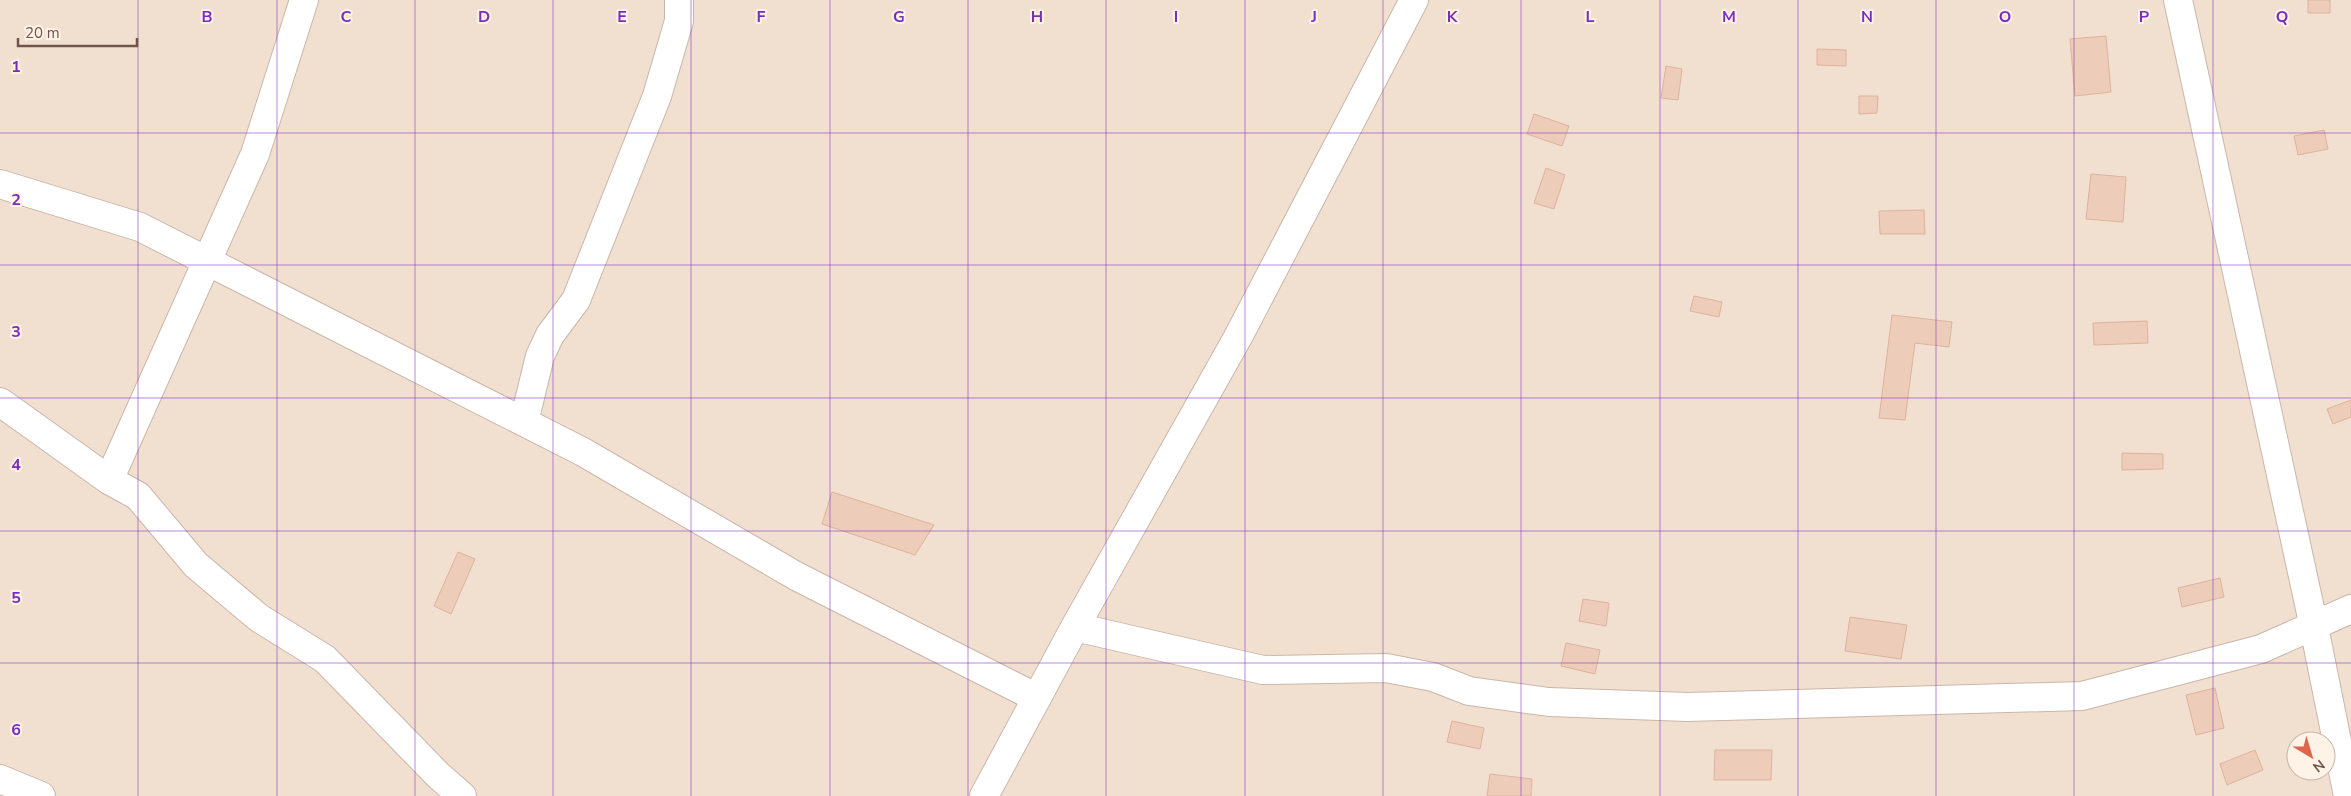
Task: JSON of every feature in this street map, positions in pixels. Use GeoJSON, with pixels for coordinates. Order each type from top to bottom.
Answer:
{"type":"FeatureCollection","features":[{"type":"Feature","properties":{"kind":"street"},"geometry":{"type":"LineString","coordinates":[[109,480],[254,154],[304,0]]}},
{"type":"Feature","properties":{"kind":"street"},"geometry":{"type":"LineString","coordinates":[[524,422],[540,356],[550,335],[576,300],[657,96],[679,21],[679,0]]}},
{"type":"Feature","properties":{"kind":"street"},"geometry":{"type":"LineString","coordinates":[[984,796],[1075,627],[1238,337],[1414,0]]}},
{"type":"Feature","properties":{"kind":"street"},"geometry":{"type":"LineString","coordinates":[[2178,0],[2314,627],[2348,796]]}},
{"type":"Feature","properties":{"kind":"street"},"geometry":{"type":"LineString","coordinates":[[0,184],[140,227],[583,452],[796,576],[1037,698]]}},
{"type":"Feature","properties":{"kind":"street"},"geometry":{"type":"LineString","coordinates":[[0,402],[109,480],[138,496],[196,565],[259,618],[325,659],[438,775],[462,796]]}},
{"type":"Feature","properties":{"kind":"street"},"geometry":{"type":"LineString","coordinates":[[1075,627],[1263,670],[1386,668],[1433,677],[1469,691],[1549,702],[1687,707],[2082,696],[2261,649],[2351,609]]}},
{"type":"Feature","properties":{"kind":"street"},"geometry":{"type":"LineString","coordinates":[[0,779],[41,796]]}},
{"type":"Feature","properties":{"kind":"shaded area"},"geometry":{"type":"Polygon","coordinates":[[[0,0],[2351,0],[2351,796],[0,796],[0,0]]]}},
{"type":"Feature","properties":{"kind":"building"},"geometry":{"type":"Polygon","coordinates":[[[2308,0],[2330,0],[2330,13],[2308,13],[2308,0]]]}},
{"type":"Feature","properties":{"kind":"building"},"geometry":{"type":"Polygon","coordinates":[[[2106,36],[2111,92],[2075,96],[2070,39],[2106,36]]]}},
{"type":"Feature","properties":{"kind":"building"},"geometry":{"type":"Polygon","coordinates":[[[1817,49],[1846,50],[1846,66],[1817,65],[1817,49]]]}},
{"type":"Feature","properties":{"kind":"building"},"geometry":{"type":"Polygon","coordinates":[[[1666,66],[1682,69],[1678,100],[1661,98],[1666,66]]]}},
{"type":"Feature","properties":{"kind":"building"},"geometry":{"type":"Polygon","coordinates":[[[1859,96],[1878,96],[1877,113],[1859,114],[1859,96]]]}},
{"type":"Feature","properties":{"kind":"building"},"geometry":{"type":"Polygon","coordinates":[[[1534,114],[1569,126],[1562,146],[1527,134],[1534,114]]]}},
{"type":"Feature","properties":{"kind":"building"},"geometry":{"type":"Polygon","coordinates":[[[2324,130],[2328,149],[2298,155],[2294,136],[2324,130]]]}},
{"type":"Feature","properties":{"kind":"building"},"geometry":{"type":"Polygon","coordinates":[[[1546,168],[1565,175],[1554,209],[1534,203],[1546,168]]]}},
{"type":"Feature","properties":{"kind":"building"},"geometry":{"type":"Polygon","coordinates":[[[2091,174],[2126,177],[2123,222],[2086,219],[2091,174]]]}},
{"type":"Feature","properties":{"kind":"building"},"geometry":{"type":"Polygon","coordinates":[[[1924,210],[1925,234],[1880,234],[1879,211],[1924,210]]]}},
{"type":"Feature","properties":{"kind":"building"},"geometry":{"type":"Polygon","coordinates":[[[1694,296],[1722,302],[1719,317],[1690,311],[1694,296]]]}},
{"type":"Feature","properties":{"kind":"building"},"geometry":{"type":"Polygon","coordinates":[[[1892,315],[1952,322],[1949,347],[1915,343],[1905,420],[1879,418],[1892,315]]]}},
{"type":"Feature","properties":{"kind":"building"},"geometry":{"type":"Polygon","coordinates":[[[2147,321],[2148,343],[2094,345],[2093,323],[2147,321]]]}},
{"type":"Feature","properties":{"kind":"building"},"geometry":{"type":"Polygon","coordinates":[[[2351,400],[2351,417],[2333,424],[2327,409],[2351,400]]]}},
{"type":"Feature","properties":{"kind":"building"},"geometry":{"type":"Polygon","coordinates":[[[2122,453],[2163,454],[2163,469],[2122,470],[2122,453]]]}},
{"type":"Feature","properties":{"kind":"building"},"geometry":{"type":"Polygon","coordinates":[[[832,492],[934,525],[915,555],[822,524],[832,492]]]}},
{"type":"Feature","properties":{"kind":"building"},"geometry":{"type":"Polygon","coordinates":[[[458,552],[475,559],[451,614],[434,606],[458,552]]]}},
{"type":"Feature","properties":{"kind":"building"},"geometry":{"type":"Polygon","coordinates":[[[2220,578],[2224,597],[2182,607],[2178,588],[2220,578]]]}},
{"type":"Feature","properties":{"kind":"building"},"geometry":{"type":"Polygon","coordinates":[[[1583,599],[1609,603],[1606,626],[1579,621],[1583,599]]]}},
{"type":"Feature","properties":{"kind":"building"},"geometry":{"type":"Polygon","coordinates":[[[1850,617],[1907,625],[1901,659],[1845,651],[1850,617]]]}},
{"type":"Feature","properties":{"kind":"building"},"geometry":{"type":"Polygon","coordinates":[[[1566,643],[1600,650],[1595,674],[1561,666],[1566,643]]]}},
{"type":"Feature","properties":{"kind":"building"},"geometry":{"type":"Polygon","coordinates":[[[2215,688],[2224,728],[2196,735],[2186,695],[2215,688]]]}},
{"type":"Feature","properties":{"kind":"building"},"geometry":{"type":"Polygon","coordinates":[[[1452,721],[1484,728],[1480,749],[1447,742],[1452,721]]]}},
{"type":"Feature","properties":{"kind":"building"},"geometry":{"type":"Polygon","coordinates":[[[1715,750],[1772,750],[1771,780],[1714,780],[1715,750]]]}},
{"type":"Feature","properties":{"kind":"building"},"geometry":{"type":"Polygon","coordinates":[[[2255,750],[2263,770],[2227,785],[2220,764],[2255,750]]]}},
{"type":"Feature","properties":{"kind":"building"},"geometry":{"type":"Polygon","coordinates":[[[1490,774],[1532,779],[1531,796],[1487,796],[1490,774]]]}}]}
